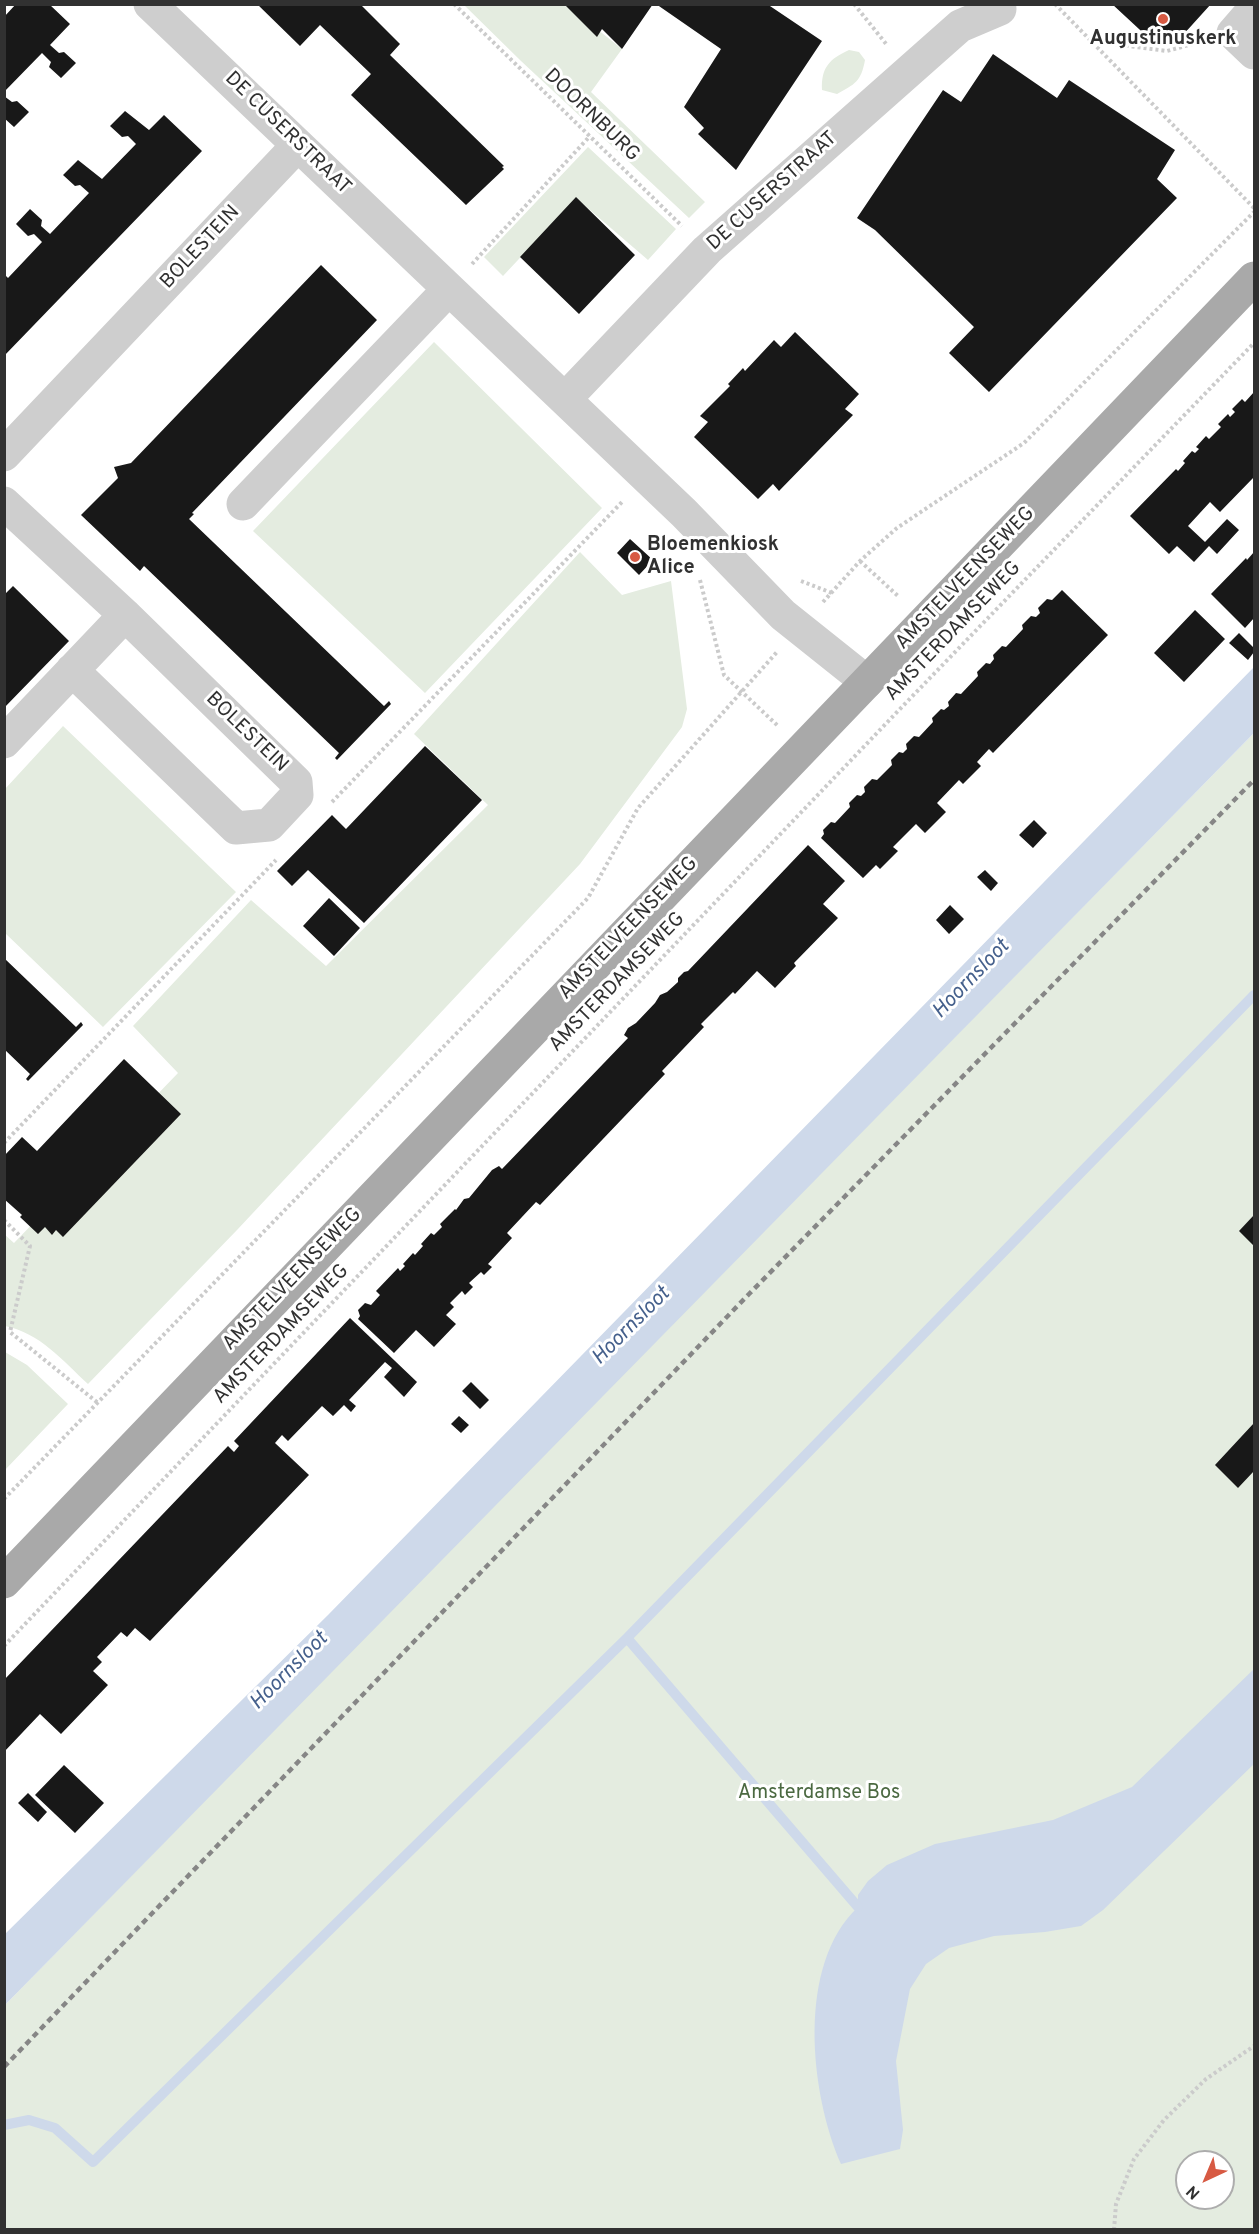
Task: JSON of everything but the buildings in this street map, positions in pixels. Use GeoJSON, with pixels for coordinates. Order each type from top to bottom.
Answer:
{"type":"FeatureCollection","features":[{"type":"Feature","properties":{"kind":"main road","name":"AMSTELVEENSEWEG"},"geometry":{"type":"LineString","coordinates":[[4,1581],[1254,278]]}},
{"type":"Feature","properties":{"kind":"street","name":"DE CUSERSTRAAT"},"geometry":{"type":"LineString","coordinates":[[150,4],[646,477],[798,630],[867,682]]}},
{"type":"Feature","properties":{"kind":"street","name":"DE CUSERSTRAAT"},"geometry":{"type":"LineString","coordinates":[[565,399],[706,250],[960,26],[1000,9]]}},
{"type":"Feature","properties":{"kind":"street"},"geometry":{"type":"LineString","coordinates":[[1244,43],[1254,9]]}},
{"type":"Feature","properties":{"kind":"street","name":"BOLESTEIN"},"geometry":{"type":"LineString","coordinates":[[4,455],[298,145]]}},
{"type":"Feature","properties":{"kind":"street"},"geometry":{"type":"LineString","coordinates":[[243,504],[449,289]]}},
{"type":"Feature","properties":{"kind":"street","name":"BOLESTEIN"},"geometry":{"type":"LineString","coordinates":[[4,503],[124,615],[296,782],[297,795],[280,835]]}},
{"type":"Feature","properties":{"kind":"street"},"geometry":{"type":"LineString","coordinates":[[4,742],[124,615]]}},
{"type":"Feature","properties":{"kind":"street"},"geometry":{"type":"LineString","coordinates":[[72,670],[236,828],[280,835]]}},
{"type":"Feature","properties":{"kind":"path","name":"DOORNBURG"},"geometry":{"type":"LineString","coordinates":[[454,4],[706,250]]}},
{"type":"Feature","properties":{"kind":"path"},"geometry":{"type":"LineString","coordinates":[[854,4],[908,72]]}},
{"type":"Feature","properties":{"kind":"path"},"geometry":{"type":"LineString","coordinates":[[4,1499],[588,898],[638,808],[860,561],[897,528],[1024,443],[1254,210],[1055,4]]}},
{"type":"Feature","properties":{"kind":"path"},"geometry":{"type":"LineString","coordinates":[[1090,41],[1167,51],[1244,43]]}},
{"type":"Feature","properties":{"kind":"path"},"geometry":{"type":"LineString","coordinates":[[449,289],[590,136]]}},
{"type":"Feature","properties":{"kind":"path","name":"AMSTERDAMSEWEG"},"geometry":{"type":"LineString","coordinates":[[4,1646],[1254,343]]}},
{"type":"Feature","properties":{"kind":"path"},"geometry":{"type":"LineString","coordinates":[[328,806],[646,477]]}},
{"type":"Feature","properties":{"kind":"path"},"geometry":{"type":"LineString","coordinates":[[698,571],[724,675],[835,778]]}},
{"type":"Feature","properties":{"kind":"path"},"geometry":{"type":"LineString","coordinates":[[4,1143],[280,835]]}},
{"type":"Feature","properties":{"kind":"path"},"geometry":{"type":"LineString","coordinates":[[4,1220],[30,1246],[10,1332]]}},
{"type":"Feature","properties":{"kind":"path"},"geometry":{"type":"LineString","coordinates":[[4,1331],[10,1332],[98,1403]]}},
{"type":"Feature","properties":{"kind":"path"},"geometry":{"type":"LineString","coordinates":[[1114,2229],[1116,2204],[1134,2159],[1164,2120],[1206,2079],[1254,2046]]}},
{"type":"Feature","properties":{"kind":"green space"},"geometry":{"type":"Polygon","coordinates":[[[464,5],[567,5],[622,49],[591,92],[705,202],[689,218],[464,5]]]}},
{"type":"Feature","properties":{"kind":"green space"},"geometry":{"type":"Polygon","coordinates":[[[849,50],[859,52],[865,60],[859,78],[853,85],[837,94],[822,90],[823,76],[828,65],[836,57],[849,50]]]}},
{"type":"Feature","properties":{"kind":"green space"},"geometry":{"type":"Polygon","coordinates":[[[588,147],[676,229],[648,260],[576,198],[503,276],[484,257],[588,147]]]}},
{"type":"Feature","properties":{"kind":"green space"},"geometry":{"type":"Polygon","coordinates":[[[434,342],[602,508],[425,693],[253,531],[434,342]]]}},
{"type":"Feature","properties":{"kind":"green space"},"geometry":{"type":"Polygon","coordinates":[[[580,552],[622,595],[671,581],[687,709],[682,727],[580,864],[237,1230],[88,1384],[40,1341],[5,1326],[4,1234],[14,1243],[178,1073],[133,1026],[251,900],[326,966],[488,805],[414,734],[580,552]]]}},
{"type":"Feature","properties":{"kind":"green space"},"geometry":{"type":"Polygon","coordinates":[[[63,726],[236,892],[103,1027],[5,933],[5,789],[63,726]]]}},
{"type":"Feature","properties":{"kind":"green space","name":"Amsterdamse Bos"},"geometry":{"type":"Polygon","coordinates":[[[1254,733],[1254,2229],[5,2229],[4,2006],[1254,733]]]}},
{"type":"Feature","properties":{"kind":"green space"},"geometry":{"type":"Polygon","coordinates":[[[5,1352],[27,1365],[68,1404],[5,1470],[5,1352]]]}},
{"type":"Feature","properties":{"kind":"water","name":"Hoornsloot"},"geometry":{"type":"Polygon","coordinates":[[[1254,667],[1254,733],[5,2005],[5,1934],[328,1615],[1254,667]]]}},
{"type":"Feature","properties":{"kind":"water"},"geometry":{"type":"Polygon","coordinates":[[[1254,1669],[1254,1764],[1103,1910],[1081,1926],[1045,1932],[994,1936],[949,1948],[926,1964],[910,1989],[896,2061],[903,2130],[900,2149],[841,2164],[830,2135],[816,2067],[817,1995],[825,1962],[838,1932],[858,1907],[858,1895],[868,1881],[887,1865],[935,1844],[1053,1820],[1132,1787],[1254,1669]]]}},
{"type":"Feature","properties":{"kind":"waterway"},"geometry":{"type":"LineString","coordinates":[[4,2125],[29,2120],[55,2128],[93,2162],[627,1638],[1254,995]]}},
{"type":"Feature","properties":{"kind":"waterway"},"geometry":{"type":"LineString","coordinates":[[627,1638],[858,1907]]}},
{"type":"Feature","properties":{"kind":"railway"},"geometry":{"type":"LineString","coordinates":[[4,2067],[749,1294],[1254,780]]}},
{"type":"Feature","properties":{"kind":"place","name":"Augustinuskerk"},"geometry":{"type":"Point","coordinates":[1163,19]}},
{"type":"Feature","properties":{"kind":"place","name":"Bloemenkiosk Alice"},"geometry":{"type":"Point","coordinates":[635,557]}}]}
